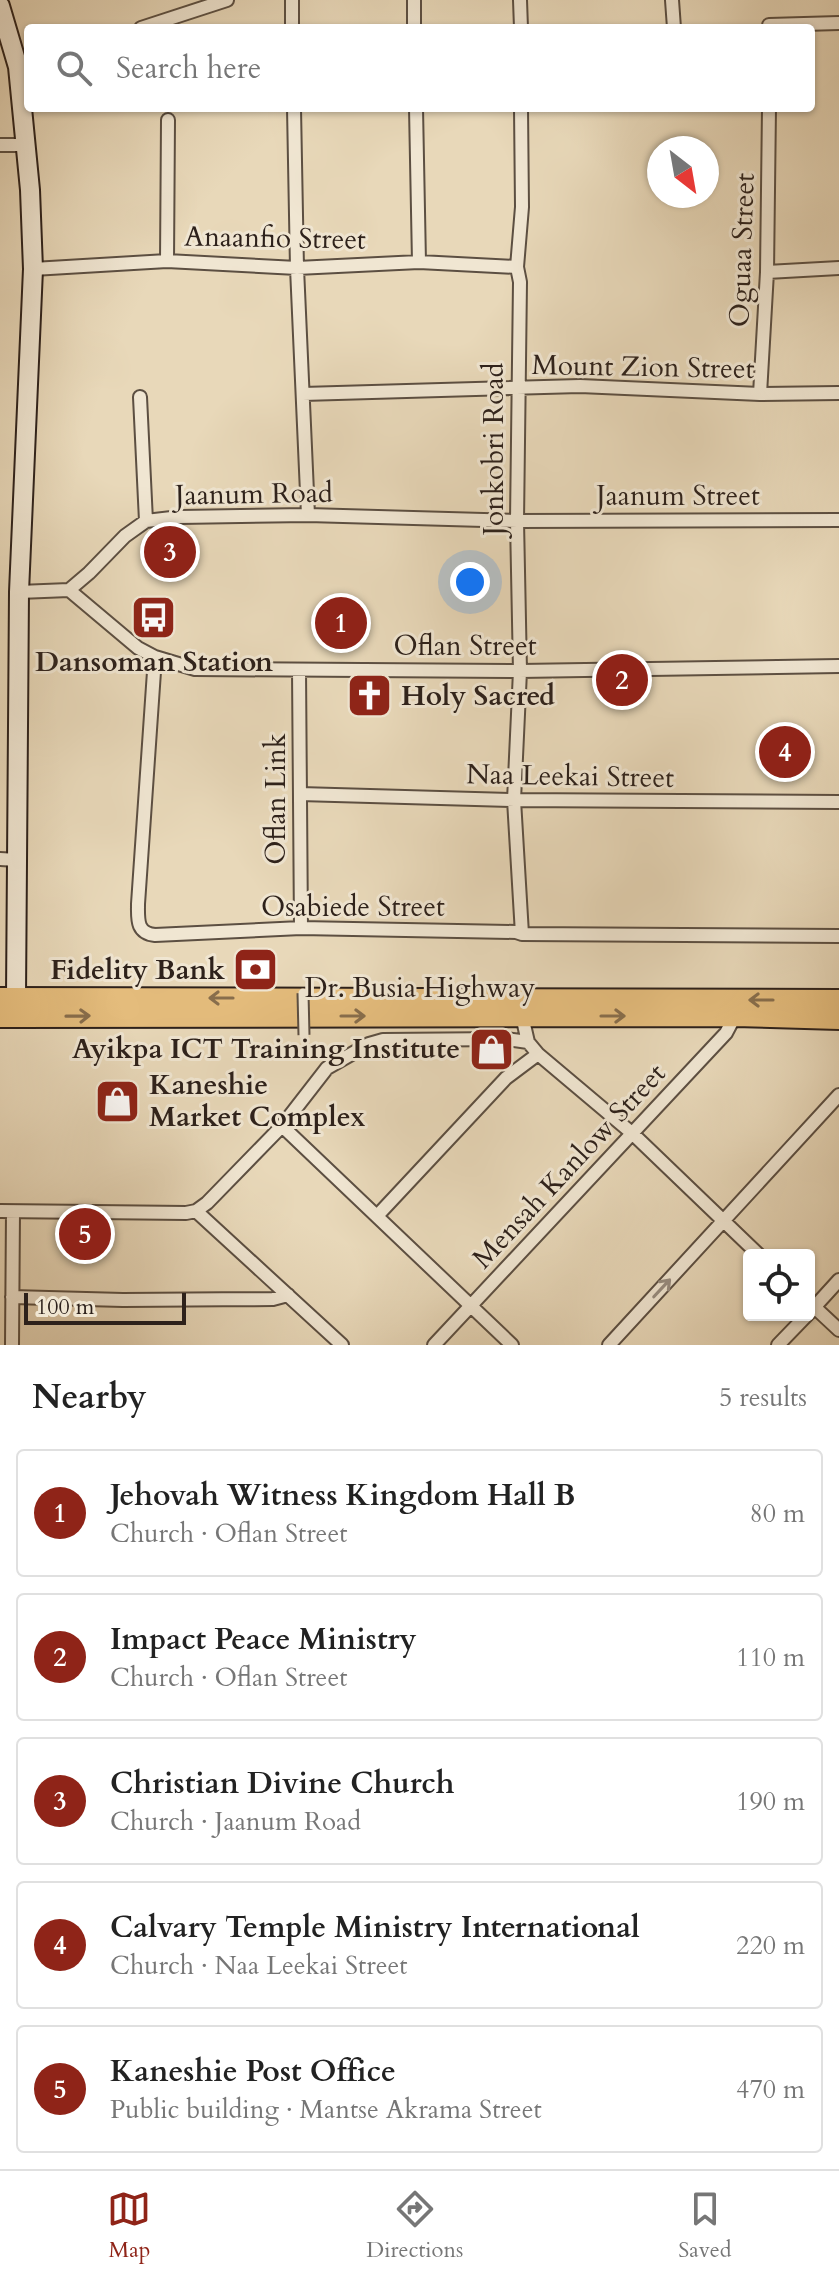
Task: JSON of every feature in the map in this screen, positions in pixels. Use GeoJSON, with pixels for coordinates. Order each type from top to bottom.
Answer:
{"type":"FeatureCollection","features":[{"type":"Feature","properties":{"kind":"highway","name":"Dr. Busia Highway"},"geometry":{"type":"LineString","coordinates":[[8,998],[839,1000]]}},
{"type":"Feature","properties":{"kind":"highway","name":"Dr. Busia Highway"},"geometry":{"type":"LineString","coordinates":[[0,1017],[735,1016],[839,1019]]}},
{"type":"Feature","properties":{"kind":"main road"},"geometry":{"type":"LineString","coordinates":[[0,6],[23,66],[24,106]]}},
{"type":"Feature","properties":{"kind":"main road"},"geometry":{"type":"LineString","coordinates":[[8,998],[8,860],[20,688],[19,592],[33,269],[24,112]]}},
{"type":"Feature","properties":{"kind":"street"},"geometry":{"type":"LineString","coordinates":[[153,24],[227,0]]}},
{"type":"Feature","properties":{"kind":"street"},"geometry":{"type":"LineString","coordinates":[[292,0],[292,24]]}},
{"type":"Feature","properties":{"kind":"street"},"geometry":{"type":"LineString","coordinates":[[414,0],[414,24]]}},
{"type":"Feature","properties":{"kind":"street"},"geometry":{"type":"LineString","coordinates":[[520,0],[521,24]]}},
{"type":"Feature","properties":{"kind":"street"},"geometry":{"type":"LineString","coordinates":[[672,0],[674,24]]}},
{"type":"Feature","properties":{"kind":"street"},"geometry":{"type":"LineString","coordinates":[[804,24],[839,23]]}},
{"type":"Feature","properties":{"kind":"street"},"geometry":{"type":"LineString","coordinates":[[294,112],[297,268],[308,515]]}},
{"type":"Feature","properties":{"kind":"street"},"geometry":{"type":"LineString","coordinates":[[416,112],[419,262]]}},
{"type":"Feature","properties":{"kind":"street","name":"Jonkobri Road"},"geometry":{"type":"LineString","coordinates":[[521,112],[522,207],[517,267],[520,282],[517,521],[520,671],[514,800],[522,934]]}},
{"type":"Feature","properties":{"kind":"street","name":"Oguaa Street"},"geometry":{"type":"LineString","coordinates":[[760,394],[767,272],[769,112]]}},
{"type":"Feature","properties":{"kind":"street"},"geometry":{"type":"LineString","coordinates":[[167,261],[168,120]]}},
{"type":"Feature","properties":{"kind":"street"},"geometry":{"type":"LineString","coordinates":[[0,145],[25,145]]}},
{"type":"Feature","properties":{"kind":"street","name":"Anaanfio Street"},"geometry":{"type":"LineString","coordinates":[[33,269],[167,261],[297,268],[419,262],[517,267]]}},
{"type":"Feature","properties":{"kind":"street"},"geometry":{"type":"LineString","coordinates":[[767,272],[839,268]]}},
{"type":"Feature","properties":{"kind":"street","name":"Mount Zion Street"},"geometry":{"type":"LineString","coordinates":[[303,394],[580,386],[760,394],[839,393]]}},
{"type":"Feature","properties":{"kind":"street"},"geometry":{"type":"LineString","coordinates":[[140,397],[146,521]]}},
{"type":"Feature","properties":{"kind":"street","name":"Jaanum Road"},"geometry":{"type":"LineString","coordinates":[[69,590],[125,536],[146,521],[180,517],[308,515],[517,521]]}},
{"type":"Feature","properties":{"kind":"street","name":"Jaanum Street"},"geometry":{"type":"LineString","coordinates":[[517,521],[839,520]]}},
{"type":"Feature","properties":{"kind":"street"},"geometry":{"type":"LineString","coordinates":[[19,592],[69,590]]}},
{"type":"Feature","properties":{"kind":"street","name":"Oflan Street"},"geometry":{"type":"LineString","coordinates":[[69,590],[138,648],[155,657],[195,669],[520,671],[839,666]]}},
{"type":"Feature","properties":{"kind":"street","name":"Osabiede Street"},"geometry":{"type":"LineString","coordinates":[[155,657],[138,904],[140,928],[146,933],[301,928],[522,934],[839,936]]}},
{"type":"Feature","properties":{"kind":"street","name":"Oflan Link"},"geometry":{"type":"LineString","coordinates":[[299,670],[301,928]]}},
{"type":"Feature","properties":{"kind":"street","name":"Naa Leekai Street"},"geometry":{"type":"LineString","coordinates":[[300,794],[514,800],[839,802]]}},
{"type":"Feature","properties":{"kind":"street"},"geometry":{"type":"LineString","coordinates":[[303,993],[304,1035]]}},
{"type":"Feature","properties":{"kind":"street"},"geometry":{"type":"LineString","coordinates":[[522,1016],[528,1042],[538,1054],[633,1134],[753,1249]]}},
{"type":"Feature","properties":{"kind":"street","name":"Mensah Kanlow Street"},"geometry":{"type":"LineString","coordinates":[[434,1345],[726,1033],[735,1016]]}},
{"type":"Feature","properties":{"kind":"street"},"geometry":{"type":"LineString","coordinates":[[12,1345],[7,1211],[196,1211],[282,1126],[327,1068],[369,1044],[383,1040],[506,1039],[528,1042]]}},
{"type":"Feature","properties":{"kind":"street"},"geometry":{"type":"LineString","coordinates":[[377,1216],[506,1078],[538,1054]]}},
{"type":"Feature","properties":{"kind":"street"},"geometry":{"type":"LineString","coordinates":[[609,1345],[839,1095]]}},
{"type":"Feature","properties":{"kind":"street"},"geometry":{"type":"LineString","coordinates":[[282,1126],[512,1345]]}},
{"type":"Feature","properties":{"kind":"street"},"geometry":{"type":"LineString","coordinates":[[196,1211],[342,1345]]}},
{"type":"Feature","properties":{"kind":"street"},"geometry":{"type":"LineString","coordinates":[[815,1304],[839,1280]]}},
{"type":"Feature","properties":{"kind":"street"},"geometry":{"type":"LineString","coordinates":[[12,1297],[273,1299],[288,1295]]}},
{"type":"Feature","properties":{"kind":"street"},"geometry":{"type":"LineString","coordinates":[[815,1313],[839,1330]]}},
{"type":"Feature","properties":{"kind":"street"},"geometry":{"type":"LineString","coordinates":[[778,1345],[799,1321]]}},
{"type":"Feature","properties":{"kind":"place","name":"Christian Divine Church"},"geometry":{"type":"Point","coordinates":[170,552]}},
{"type":"Feature","properties":{"kind":"place","name":"Dansoman Station"},"geometry":{"type":"Point","coordinates":[154,618]}},
{"type":"Feature","properties":{"kind":"place","name":"Jehovah Witness Kingdom Hall B"},"geometry":{"type":"Point","coordinates":[341,623]}},
{"type":"Feature","properties":{"kind":"place","name":"Impact Peace Ministry"},"geometry":{"type":"Point","coordinates":[622,680]}},
{"type":"Feature","properties":{"kind":"place","name":"Holy Sacred"},"geometry":{"type":"Point","coordinates":[370,696]}},
{"type":"Feature","properties":{"kind":"place","name":"Calvary Temple Ministry International"},"geometry":{"type":"Point","coordinates":[785,752]}},
{"type":"Feature","properties":{"kind":"place","name":"Fidelity Bank"},"geometry":{"type":"Point","coordinates":[256,970]}},
{"type":"Feature","properties":{"kind":"place","name":"Ayikpa ICT Training Institute"},"geometry":{"type":"Point","coordinates":[491,1049]}},
{"type":"Feature","properties":{"kind":"place","name":"Kaneshie Market Complex"},"geometry":{"type":"Point","coordinates":[118,1101]}},
{"type":"Feature","properties":{"kind":"place","name":"Kaneshie Post Office"},"geometry":{"type":"Point","coordinates":[85,1234]}}]}
